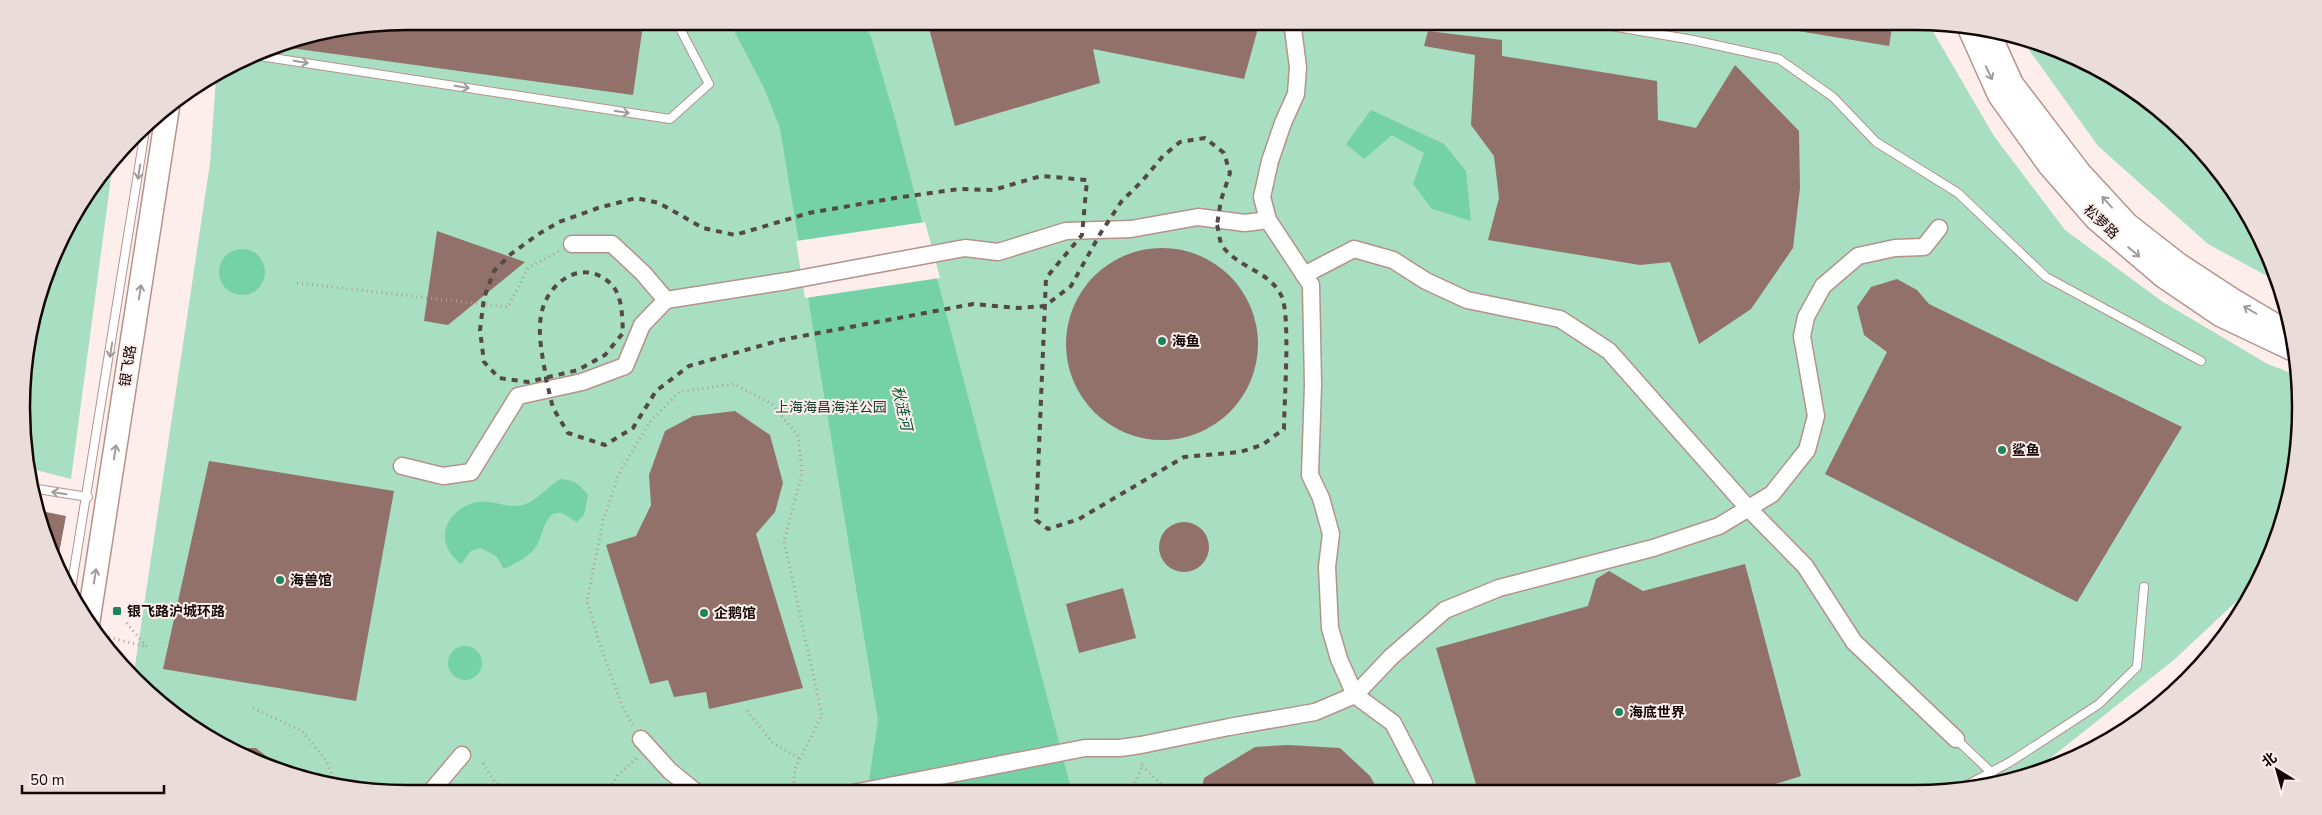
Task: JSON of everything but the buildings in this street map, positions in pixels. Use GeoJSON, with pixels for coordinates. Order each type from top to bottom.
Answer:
{"type":"FeatureCollection","features":[{"type":"Feature","properties":{"kind":"street"},"geometry":{"type":"LineString","coordinates":[[1293,30],[1298,67],[1296,94],[1283,123],[1262,197],[1268,220],[1311,285],[1313,385],[1310,475],[1321,498],[1331,534],[1327,567],[1330,628],[1339,660],[1355,695],[1393,722],[1424,785]]}},
{"type":"Feature","properties":{"kind":"street","name":"松萝路"},"geometry":{"type":"LineString","coordinates":[[1972,34],[1999,94],[2049,165],[2096,219],[2164,277],[2220,315],[2287,347]]}},
{"type":"Feature","properties":{"kind":"street","name":"松萝路"},"geometry":{"type":"LineString","coordinates":[[1991,38],[2012,84],[2080,173],[2127,224],[2178,264],[2284,330]]}},
{"type":"Feature","properties":{"kind":"street","name":"银飞路"},"geometry":{"type":"LineString","coordinates":[[90,611],[166,118]]}},
{"type":"Feature","properties":{"kind":"street"},"geometry":{"type":"LineString","coordinates":[[402,466],[443,476],[471,472],[518,396],[582,382],[625,366],[642,325],[666,300],[787,282],[965,248],[998,252],[1066,231],[1132,229],[1198,218],[1245,223],[1268,220]]}},
{"type":"Feature","properties":{"kind":"street"},"geometry":{"type":"LineString","coordinates":[[890,785],[1085,748],[1120,748],[1142,745],[1315,712],[1355,695],[1391,657],[1445,610],[1499,588],[1653,548],[1719,526],[1772,494],[1807,450],[1816,416],[1802,336],[1806,317],[1822,286],[1858,256],[1895,248],[1924,247],[1939,228]]}},
{"type":"Feature","properties":{"kind":"street"},"geometry":{"type":"LineString","coordinates":[[572,244],[612,244],[643,273],[666,300]]}},
{"type":"Feature","properties":{"kind":"street"},"geometry":{"type":"LineString","coordinates":[[1304,275],[1354,249],[1393,260],[1426,281],[1468,300],[1560,319],[1610,351],[1748,508],[1805,566],[1854,642],[1956,739]]}},
{"type":"Feature","properties":{"kind":"street"},"geometry":{"type":"LineString","coordinates":[[645,743],[670,772],[687,785]]}},
{"type":"Feature","properties":{"kind":"street"},"geometry":{"type":"LineString","coordinates":[[437,785],[462,755]]}},
{"type":"Feature","properties":{"kind":"lane"},"geometry":{"type":"LineString","coordinates":[[268,57],[670,119],[709,84],[681,30]]}},
{"type":"Feature","properties":{"kind":"lane"},"geometry":{"type":"LineString","coordinates":[[1635,30],[1693,40],[1779,59],[1833,98],[1876,142],[1958,193],[2046,277],[2201,361]]}},
{"type":"Feature","properties":{"kind":"lane"},"geometry":{"type":"LineString","coordinates":[[73,581],[88,497],[144,138]]}},
{"type":"Feature","properties":{"kind":"lane"},"geometry":{"type":"LineString","coordinates":[[39,489],[88,497]]}},
{"type":"Feature","properties":{"kind":"lane"},"geometry":{"type":"LineString","coordinates":[[1979,780],[2099,704],[2137,667],[2144,587]]}},
{"type":"Feature","properties":{"kind":"lane"},"geometry":{"type":"LineString","coordinates":[[1956,739],[1992,773]]}},
{"type":"Feature","properties":{"kind":"path"},"geometry":{"type":"LineString","coordinates":[[298,282],[508,307],[528,268],[572,244]]}},
{"type":"Feature","properties":{"kind":"path"},"geometry":{"type":"LineString","coordinates":[[612,785],[645,743],[623,708],[600,645],[587,601],[603,522],[619,473],[650,422],[679,392],[734,384],[772,404],[798,436],[802,473],[784,540],[822,715],[795,769],[794,785]]}},
{"type":"Feature","properties":{"kind":"path"},"geometry":{"type":"LineString","coordinates":[[108,637],[147,647],[124,620]]}},
{"type":"Feature","properties":{"kind":"path"},"geometry":{"type":"LineString","coordinates":[[253,708],[302,731],[326,760],[333,778]]}},
{"type":"Feature","properties":{"kind":"path"},"geometry":{"type":"LineString","coordinates":[[747,711],[773,743],[800,759]]}},
{"type":"Feature","properties":{"kind":"path"},"geometry":{"type":"LineString","coordinates":[[1134,785],[1142,766],[1142,745]]}},
{"type":"Feature","properties":{"kind":"path"},"geometry":{"type":"LineString","coordinates":[[483,763],[492,780],[498,785]]}},
{"type":"Feature","properties":{"kind":"path"},"geometry":{"type":"LineString","coordinates":[[1142,766],[1162,785]]}},
{"type":"Feature","properties":{"kind":"green space","name":"上海海昌海洋公园"},"geometry":{"type":"Polygon","coordinates":[[[383,31],[1933,31],[1994,136],[2065,230],[2163,302],[2266,363],[2290,373],[2292,408],[2289,457],[2285,481],[2272,529],[2253,574],[2239,599],[2175,659],[2047,761],[1988,778],[1964,782],[1914,785],[408,785],[358,782],[334,778],[286,765],[241,746],[178,707],[135,667],[210,163],[216,83],[241,69],[286,50],[334,37],[383,31]]]}},
{"type":"Feature","properties":{"kind":"green space"},"geometry":{"type":"Polygon","coordinates":[[[2027,47],[2059,59],[2103,81],[2144,108],[2181,141],[2214,178],[2228,198],[2253,241],[2268,277],[2208,244],[2098,146],[2027,47]]]}},
{"type":"Feature","properties":{"kind":"green space"},"geometry":{"type":"Polygon","coordinates":[[[111,174],[71,479],[35,470],[30,408],[33,358],[43,310],[59,263],[81,219],[111,174]]]}},
{"type":"Feature","properties":{"kind":"water","name":"秋涟河"},"geometry":{"type":"Polygon","coordinates":[[[734,30],[867,30],[871,37],[894,115],[1070,785],[868,785],[878,721],[780,128],[764,88],[734,30]]]}},
{"type":"Feature","properties":{"kind":"water"},"geometry":{"type":"Polygon","coordinates":[[[1371,110],[1444,144],[1466,171],[1471,221],[1432,209],[1413,184],[1424,153],[1392,135],[1364,159],[1346,144],[1371,110]]]}},
{"type":"Feature","properties":{"kind":"water"},"geometry":{"type":"Polygon","coordinates":[[[237,249],[247,249],[261,259],[265,272],[261,285],[255,291],[247,295],[237,295],[223,285],[219,277],[219,267],[229,253],[237,249]]]}},
{"type":"Feature","properties":{"kind":"water"},"geometry":{"type":"Polygon","coordinates":[[[561,479],[576,484],[588,495],[584,515],[577,522],[564,514],[553,514],[546,523],[532,552],[504,569],[496,556],[481,548],[471,551],[461,564],[453,556],[445,540],[445,531],[448,523],[460,509],[483,501],[510,506],[523,505],[534,500],[561,479]]]}},
{"type":"Feature","properties":{"kind":"water"},"geometry":{"type":"Polygon","coordinates":[[[465,646],[477,651],[482,663],[477,675],[465,680],[453,675],[448,663],[453,651],[465,646]]]}},
{"type":"Feature","properties":{"kind":"pier"},"geometry":{"type":"Polygon","coordinates":[[[925,222],[940,278],[805,298],[796,241],[925,222]]]}},
{"type":"Feature","properties":{"kind":"railway"},"geometry":{"type":"LineString","coordinates":[[1217,225],[1221,200],[1230,173],[1224,153],[1205,138],[1180,142],[1163,156],[1121,202],[1100,234],[1071,286],[1045,306],[1018,308],[973,304],[781,340],[689,366],[656,391],[633,428],[605,445],[568,433],[553,408],[546,379],[546,377],[541,349],[540,330],[540,320],[545,302],[557,285],[573,274],[582,272],[601,276],[614,288],[620,300],[623,333],[605,355],[578,370],[528,382],[499,378],[484,362],[480,330],[484,298],[494,271],[511,254],[537,235],[559,222],[598,208],[636,198],[659,203],[703,228],[735,235],[809,213],[895,198],[959,189],[993,190],[1041,176],[1087,180],[1082,235],[1046,278],[1036,520],[1048,529],[1079,519],[1184,457],[1240,452],[1262,445],[1284,429],[1286,319],[1281,295],[1269,280],[1237,260],[1223,247],[1217,225]]}},
{"type":"Feature","properties":{"kind":"place","name":"海鱼"},"geometry":{"type":"Point","coordinates":[1162,341]}},
{"type":"Feature","properties":{"kind":"place","name":"鲨鱼"},"geometry":{"type":"Point","coordinates":[2002,450]}},
{"type":"Feature","properties":{"kind":"place","name":"海兽馆"},"geometry":{"type":"Point","coordinates":[280,580]}},
{"type":"Feature","properties":{"kind":"place","name":"银飞路沪城环路"},"geometry":{"type":"Point","coordinates":[117,611]}},
{"type":"Feature","properties":{"kind":"place","name":"企鹅馆"},"geometry":{"type":"Point","coordinates":[704,613]}},
{"type":"Feature","properties":{"kind":"place","name":"海底世界"},"geometry":{"type":"Point","coordinates":[1619,712]}}]}
